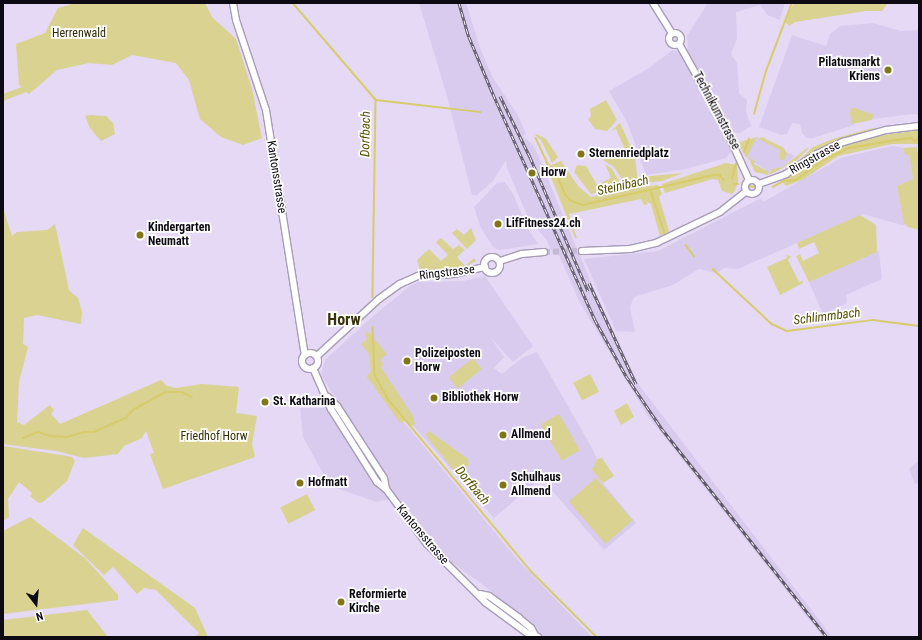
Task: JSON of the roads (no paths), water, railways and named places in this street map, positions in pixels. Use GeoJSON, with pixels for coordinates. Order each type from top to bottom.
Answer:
{"type":"FeatureCollection","features":[{"type":"Feature","properties":{"kind":"main road","name":"Kantonsstrasse"},"geometry":{"type":"LineString","coordinates":[[233,3],[236,20],[265,105],[305,355]]}},
{"type":"Feature","properties":{"kind":"main road","name":"Technikumstrasse"},"geometry":{"type":"LineString","coordinates":[[653,3],[672,33],[681,36],[679,44],[722,121],[749,180]]}},
{"type":"Feature","properties":{"kind":"main road","name":"Ringstrasse"},"geometry":{"type":"LineString","coordinates":[[759,184],[786,174],[817,154],[843,142],[919,126]]}},
{"type":"Feature","properties":{"kind":"main road"},"geometry":{"type":"LineString","coordinates":[[582,250],[630,249],[656,243],[724,209],[746,192],[756,194],[760,189],[759,184],[754,180],[749,180],[745,186],[746,192]]}},
{"type":"Feature","properties":{"kind":"main road"},"geometry":{"type":"LineString","coordinates":[[500,261],[522,254],[544,252]]}},
{"type":"Feature","properties":{"kind":"main road"},"geometry":{"type":"LineString","coordinates":[[490,257],[495,257],[500,261],[497,271],[490,272],[485,267],[486,260],[490,257]]}},
{"type":"Feature","properties":{"kind":"main road","name":"Ringstrasse"},"geometry":{"type":"LineString","coordinates":[[317,356],[389,290],[405,281],[418,276],[454,274],[485,267]]}},
{"type":"Feature","properties":{"kind":"main road"},"geometry":{"type":"LineString","coordinates":[[312,353],[317,356],[318,363],[313,368],[303,364],[305,355],[312,353]]}},
{"type":"Feature","properties":{"kind":"main road","name":"Kantonsstrasse"},"geometry":{"type":"LineString","coordinates":[[313,368],[328,398],[331,409],[373,476],[386,489],[427,544],[480,594],[489,596],[519,618],[531,628],[536,636]]}},
{"type":"Feature","properties":{"kind":"waterway","name":"Dorfbach"},"geometry":{"type":"LineString","coordinates":[[293,3],[376,100],[373,297]]}},
{"type":"Feature","properties":{"kind":"waterway","name":"Steinibach"},"geometry":{"type":"LineString","coordinates":[[754,114],[766,71],[792,3]]}},
{"type":"Feature","properties":{"kind":"waterway","name":"Steinibach"},"geometry":{"type":"LineString","coordinates":[[376,100],[480,112]]}},
{"type":"Feature","properties":{"kind":"waterway","name":"Steinibach"},"geometry":{"type":"LineString","coordinates":[[536,138],[548,164],[557,174],[565,194],[570,200],[583,205],[714,175],[720,175],[724,180]]}},
{"type":"Feature","properties":{"kind":"waterway"},"geometry":{"type":"LineString","coordinates":[[773,187],[784,181],[796,180],[822,161],[849,148],[911,138],[915,141],[919,138]]}},
{"type":"Feature","properties":{"kind":"waterway","name":"Steinibach"},"geometry":{"type":"LineString","coordinates":[[744,152],[749,139]]}},
{"type":"Feature","properties":{"kind":"waterway","name":"Steinibach"},"geometry":{"type":"LineString","coordinates":[[732,179],[736,164]]}},
{"type":"Feature","properties":{"kind":"waterway"},"geometry":{"type":"LineString","coordinates":[[749,186],[755,187]]}},
{"type":"Feature","properties":{"kind":"waterway"},"geometry":{"type":"LineString","coordinates":[[651,191],[665,233]]}},
{"type":"Feature","properties":{"kind":"waterway"},"geometry":{"type":"LineString","coordinates":[[686,245],[694,256]]}},
{"type":"Feature","properties":{"kind":"waterway","name":"Schlimmbach"},"geometry":{"type":"LineString","coordinates":[[713,269],[772,324],[787,331],[873,320],[919,326]]}},
{"type":"Feature","properties":{"kind":"waterway","name":"Dorfbach"},"geometry":{"type":"LineString","coordinates":[[373,327],[375,375],[389,400],[532,572],[597,637]]}},
{"type":"Feature","properties":{"kind":"waterway"},"geometry":{"type":"LineString","coordinates":[[23,438],[38,432],[50,436],[67,437],[84,432],[94,432],[127,417],[133,410],[166,392],[182,392],[192,397]]}},
{"type":"Feature","properties":{"kind":"tunnel"},"geometry":{"type":"LineString","coordinates":[[544,252],[582,251]]}},
{"type":"Feature","properties":{"kind":"railway"},"geometry":{"type":"LineString","coordinates":[[459,3],[469,37],[493,94],[595,320],[626,376],[662,429],[827,637]]}},
{"type":"Feature","properties":{"kind":"railway"},"geometry":{"type":"LineString","coordinates":[[500,96],[530,157],[588,291]]}},
{"type":"Feature","properties":{"kind":"railway"},"geometry":{"type":"LineString","coordinates":[[589,283],[636,384]]}},
{"type":"Feature","properties":{"kind":"place","name":"Pilatusmarkt Kriens"},"geometry":{"type":"Point","coordinates":[888,70]}},
{"type":"Feature","properties":{"kind":"place","name":"Sternenriedplatz"},"geometry":{"type":"Point","coordinates":[581,154]}},
{"type":"Feature","properties":{"kind":"place","name":"Horw"},"geometry":{"type":"Point","coordinates":[532,173]}},
{"type":"Feature","properties":{"kind":"place","name":"LifFitness24.ch"},"geometry":{"type":"Point","coordinates":[498,224]}},
{"type":"Feature","properties":{"kind":"place","name":"Kindergarten Neumatt"},"geometry":{"type":"Point","coordinates":[140,235]}},
{"type":"Feature","properties":{"kind":"place","name":"Polizeiposten Horw"},"geometry":{"type":"Point","coordinates":[407,361]}},
{"type":"Feature","properties":{"kind":"place","name":"Bibliothek Horw"},"geometry":{"type":"Point","coordinates":[434,398]}},
{"type":"Feature","properties":{"kind":"place","name":"St. Katharina"},"geometry":{"type":"Point","coordinates":[265,402]}},
{"type":"Feature","properties":{"kind":"place","name":"Allmend"},"geometry":{"type":"Point","coordinates":[503,435]}},
{"type":"Feature","properties":{"kind":"place","name":"Hofmatt"},"geometry":{"type":"Point","coordinates":[300,483]}},
{"type":"Feature","properties":{"kind":"place","name":"Schulhaus Allmend"},"geometry":{"type":"Point","coordinates":[503,485]}},
{"type":"Feature","properties":{"kind":"place","name":"Reformierte Kirche"},"geometry":{"type":"Point","coordinates":[341,602]}},
{"type":"Feature","properties":{"kind":"district","name":"Horw"},"geometry":{"type":"Point","coordinates":[344,320]}},
{"type":"Feature","properties":{"kind":"park label","name":"Herrenwald"},"geometry":{"type":"Point","coordinates":[79,34]}},
{"type":"Feature","properties":{"kind":"park label","name":"Friedhof Horw"},"geometry":{"type":"Point","coordinates":[214,437]}}]}
